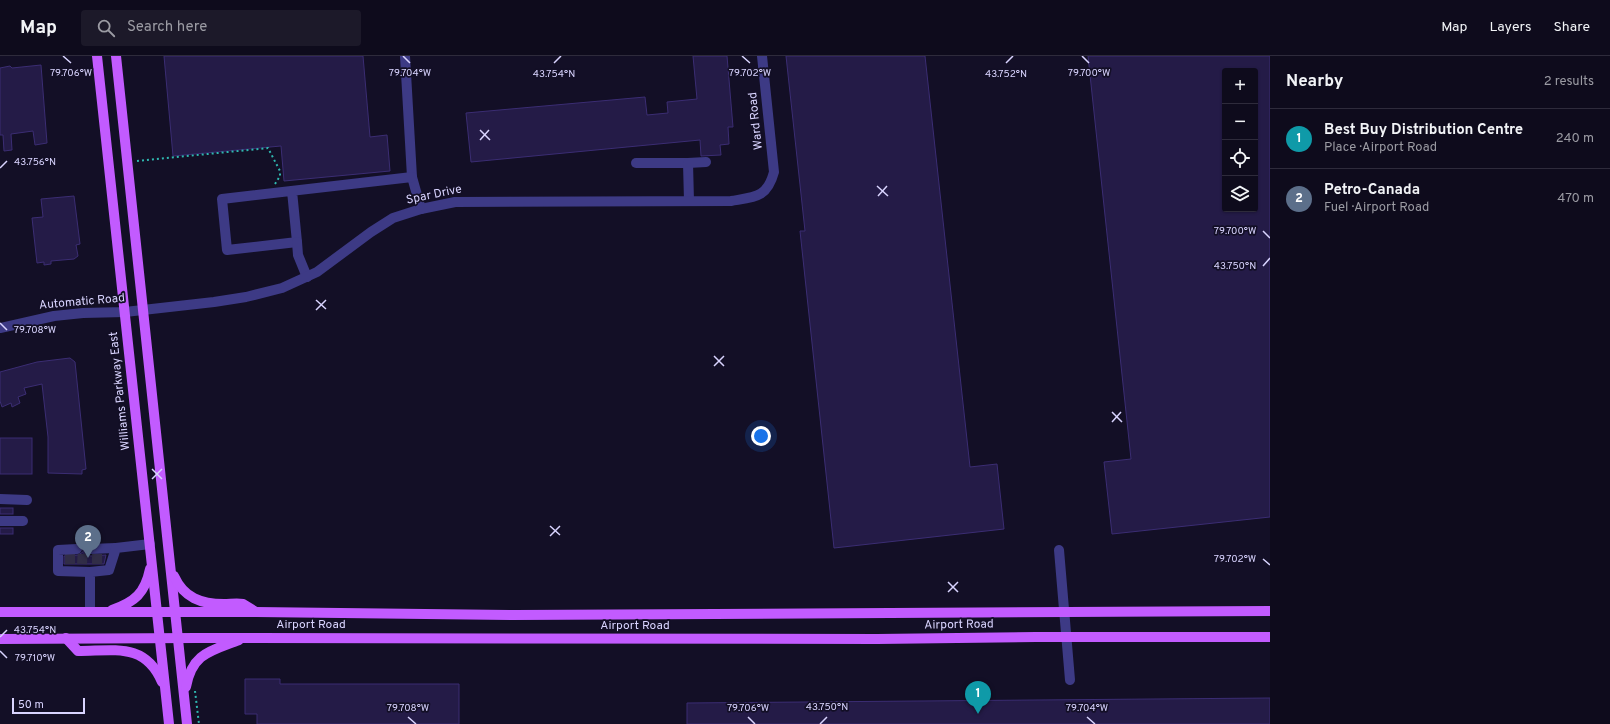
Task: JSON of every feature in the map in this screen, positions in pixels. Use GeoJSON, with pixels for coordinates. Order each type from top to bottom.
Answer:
{"type":"FeatureCollection","features":[{"type":"Feature","properties":{"kind":"main road","name":"Williams Parkway East"},"geometry":{"type":"LineString","coordinates":[[97,56],[169,724]]}},
{"type":"Feature","properties":{"kind":"main road"},"geometry":{"type":"LineString","coordinates":[[116,56],[172,571],[187,724]]}},
{"type":"Feature","properties":{"kind":"main road"},"geometry":{"type":"LineString","coordinates":[[107,612],[133,600],[141,592],[148,579],[152,561]]}},
{"type":"Feature","properties":{"kind":"main road"},"geometry":{"type":"LineString","coordinates":[[172,571],[180,586],[186,593],[200,602],[214,604],[243,604],[256,612]]}},
{"type":"Feature","properties":{"kind":"main road","name":"Airport Road"},"geometry":{"type":"LineString","coordinates":[[0,612],[256,612],[531,615],[1270,611]]}},
{"type":"Feature","properties":{"kind":"main road","name":"Airport Road"},"geometry":{"type":"LineString","coordinates":[[0,639],[245,638],[877,640],[1270,636]]}},
{"type":"Feature","properties":{"kind":"main road"},"geometry":{"type":"LineString","coordinates":[[66,638],[78,651],[127,651],[142,656],[157,671],[166,694]]}},
{"type":"Feature","properties":{"kind":"main road"},"geometry":{"type":"LineString","coordinates":[[185,695],[188,678],[196,661],[208,652],[245,638]]}},
{"type":"Feature","properties":{"kind":"street"},"geometry":{"type":"LineString","coordinates":[[405,56],[412,177],[421,209]]}},
{"type":"Feature","properties":{"kind":"street","name":"Ward Road"},"geometry":{"type":"LineString","coordinates":[[762,56],[774,172],[771,184]]}},
{"type":"Feature","properties":{"kind":"street"},"geometry":{"type":"LineString","coordinates":[[636,163],[706,162]]}},
{"type":"Feature","properties":{"kind":"street"},"geometry":{"type":"LineString","coordinates":[[688,163],[689,201]]}},
{"type":"Feature","properties":{"kind":"street"},"geometry":{"type":"LineString","coordinates":[[297,242],[227,250],[222,198],[412,177]]}},
{"type":"Feature","properties":{"kind":"street","name":"Spar Drive"},"geometry":{"type":"LineString","coordinates":[[144,310],[246,297],[282,288],[317,272],[371,232],[393,218],[421,209],[455,202],[731,201],[752,198],[765,192],[771,184]]}},
{"type":"Feature","properties":{"kind":"street"},"geometry":{"type":"LineString","coordinates":[[292,191],[298,255],[307,276]]}},
{"type":"Feature","properties":{"kind":"street","name":"Automatic Road"},"geometry":{"type":"LineString","coordinates":[[0,328],[54,316],[144,310]]}},
{"type":"Feature","properties":{"kind":"street"},"geometry":{"type":"LineString","coordinates":[[0,500],[27,500]]}},
{"type":"Feature","properties":{"kind":"street"},"geometry":{"type":"LineString","coordinates":[[0,521],[23,521]]}},
{"type":"Feature","properties":{"kind":"street"},"geometry":{"type":"LineString","coordinates":[[92,562],[116,548],[150,544]]}},
{"type":"Feature","properties":{"kind":"street"},"geometry":{"type":"LineString","coordinates":[[72,558],[92,562],[109,570],[116,548]]}},
{"type":"Feature","properties":{"kind":"street"},"geometry":{"type":"LineString","coordinates":[[1059,550],[1070,680]]}},
{"type":"Feature","properties":{"kind":"street"},"geometry":{"type":"LineString","coordinates":[[90,612],[92,562]]}},
{"type":"Feature","properties":{"kind":"path"},"geometry":{"type":"LineString","coordinates":[[128,162],[268,148],[280,171],[280,176],[275,183],[276,193]]}},
{"type":"Feature","properties":{"kind":"path"},"geometry":{"type":"LineString","coordinates":[[194,686],[199,724]]}},
{"type":"Feature","properties":{"kind":"building"},"geometry":{"type":"Polygon","coordinates":[[[164,56],[363,56],[370,137],[387,135],[390,171],[284,181],[281,146],[173,156],[164,56]]]}},
{"type":"Feature","properties":{"kind":"building"},"geometry":{"type":"Polygon","coordinates":[[[693,56],[727,56],[733,127],[728,127],[729,144],[720,145],[721,155],[701,156],[700,140],[471,162],[466,113],[645,97],[647,115],[668,113],[667,102],[697,99],[693,56]]]}},
{"type":"Feature","properties":{"kind":"building"},"geometry":{"type":"Polygon","coordinates":[[[786,56],[925,56],[970,467],[997,464],[1004,529],[834,548],[800,231],[805,231],[786,56]]]}},
{"type":"Feature","properties":{"kind":"building"},"geometry":{"type":"Polygon","coordinates":[[[1088,56],[1270,56],[1270,517],[1112,534],[1104,462],[1131,459],[1088,56]]]}},
{"type":"Feature","properties":{"kind":"building"},"geometry":{"type":"Polygon","coordinates":[[[41,65],[47,143],[35,145],[33,131],[11,134],[12,150],[4,151],[3,135],[0,135],[0,68],[10,66],[12,68],[41,65]]]}},
{"type":"Feature","properties":{"kind":"building"},"geometry":{"type":"Polygon","coordinates":[[[74,196],[80,244],[76,245],[78,256],[74,259],[51,261],[51,264],[44,265],[44,262],[37,263],[32,218],[43,217],[41,199],[74,196]]]}},
{"type":"Feature","properties":{"kind":"building"},"geometry":{"type":"Polygon","coordinates":[[[70,358],[75,362],[86,469],[82,470],[82,474],[48,473],[48,437],[42,384],[24,388],[26,394],[18,397],[20,403],[12,407],[11,403],[2,407],[0,401],[0,372],[37,362],[70,358]]]}},
{"type":"Feature","properties":{"kind":"building"},"geometry":{"type":"Polygon","coordinates":[[[0,438],[32,438],[32,474],[0,474],[0,438]]]}},
{"type":"Feature","properties":{"kind":"building"},"geometry":{"type":"Polygon","coordinates":[[[0,508],[13,508],[13,514],[0,514],[0,508]]]}},
{"type":"Feature","properties":{"kind":"building"},"geometry":{"type":"Polygon","coordinates":[[[0,528],[13,528],[13,534],[0,534],[0,528]]]}},
{"type":"Feature","properties":{"kind":"building"},"geometry":{"type":"Polygon","coordinates":[[[96,532],[97,541],[86,544],[84,554],[90,556],[106,555],[104,564],[64,564],[64,556],[78,555],[83,552],[83,546],[77,543],[77,533],[96,532]]]}},
{"type":"Feature","properties":{"kind":"building"},"geometry":{"type":"Polygon","coordinates":[[[245,679],[280,679],[280,684],[459,684],[459,724],[257,724],[257,714],[245,714],[245,679]]]}},
{"type":"Feature","properties":{"kind":"building"},"geometry":{"type":"Polygon","coordinates":[[[1270,698],[1270,724],[687,724],[687,703],[1270,698]]]}},
{"type":"Feature","properties":{"kind":"tunnel"},"geometry":{"type":"LineString","coordinates":[[82,564],[83,549]]}},
{"type":"Feature","properties":{"kind":"tunnel"},"geometry":{"type":"LineString","coordinates":[[70,554],[70,564]]}},
{"type":"Feature","properties":{"kind":"tunnel"},"geometry":{"type":"LineString","coordinates":[[97,554],[97,564]]}},
{"type":"Feature","properties":{"kind":"place","name":"Petro-Canada"},"geometry":{"type":"Point","coordinates":[88,558]}},
{"type":"Feature","properties":{"kind":"place","name":"Best Buy Distribution Centre"},"geometry":{"type":"Point","coordinates":[978,714]}}]}
